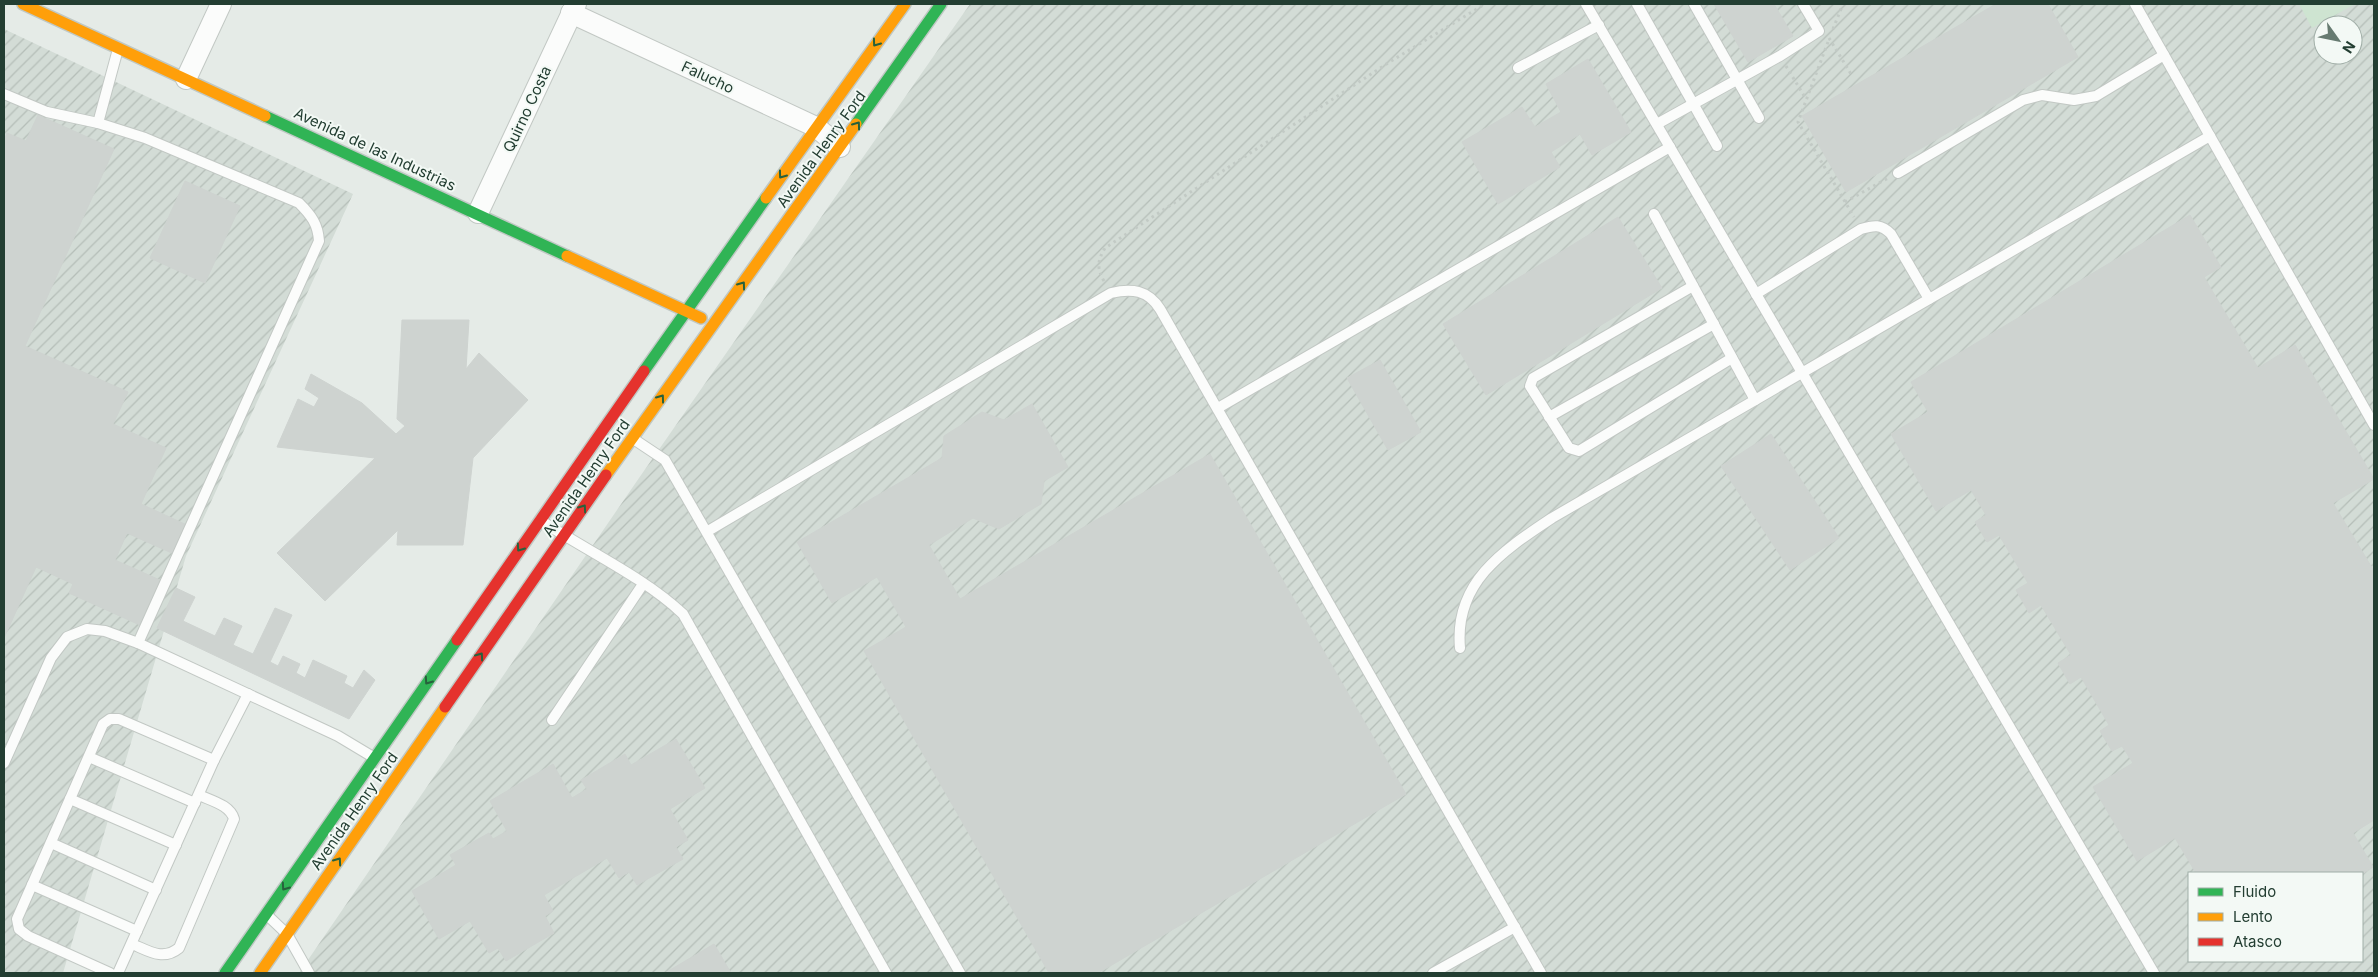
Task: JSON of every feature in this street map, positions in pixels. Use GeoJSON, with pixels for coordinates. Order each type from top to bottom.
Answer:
{"type":"FeatureCollection","features":[{"type":"Feature","properties":{"kind":"main road","name":"Avenida de las Industrias"},"geometry":{"type":"LineString","coordinates":[[23,4],[686,310],[714,325]]}},
{"type":"Feature","properties":{"kind":"main road","name":"Avenida Henry Ford"},"geometry":{"type":"LineString","coordinates":[[260,973],[564,536],[686,310],[905,4]]}},
{"type":"Feature","properties":{"kind":"main road","name":"Avenida Henry Ford"},"geometry":{"type":"LineString","coordinates":[[225,973],[540,520],[714,325],[941,4]]}},
{"type":"Feature","properties":{"kind":"street"},"geometry":{"type":"LineString","coordinates":[[186,79],[221,4]]}},
{"type":"Feature","properties":{"kind":"street","name":"Falucho"},"geometry":{"type":"LineString","coordinates":[[574,8],[816,127],[840,147]]}},
{"type":"Feature","properties":{"kind":"street","name":"Quirno Costa"},"geometry":{"type":"LineString","coordinates":[[478,214],[574,8]]}},
{"type":"Feature","properties":{"kind":"lane"},"geometry":{"type":"LineString","coordinates":[[1586,4],[1803,371],[2154,973]]}},
{"type":"Feature","properties":{"kind":"lane"},"geometry":{"type":"LineString","coordinates":[[1637,4],[1717,146]]}},
{"type":"Feature","properties":{"kind":"lane"},"geometry":{"type":"LineString","coordinates":[[1694,4],[1759,118]]}},
{"type":"Feature","properties":{"kind":"lane"},"geometry":{"type":"LineString","coordinates":[[1657,124],[1780,56],[1819,31],[1802,4]]}},
{"type":"Feature","properties":{"kind":"lane"},"geometry":{"type":"LineString","coordinates":[[2135,4],[2374,425]]}},
{"type":"Feature","properties":{"kind":"lane"},"geometry":{"type":"LineString","coordinates":[[1518,68],[1598,25]]}},
{"type":"Feature","properties":{"kind":"lane"},"geometry":{"type":"LineString","coordinates":[[98,123],[118,48]]}},
{"type":"Feature","properties":{"kind":"lane"},"geometry":{"type":"LineString","coordinates":[[1898,174],[2023,100],[2042,95],[2074,100],[2096,96],[2164,55]]}},
{"type":"Feature","properties":{"kind":"lane"},"geometry":{"type":"LineString","coordinates":[[4,94],[47,112],[98,123],[179,151],[299,203],[312,216],[318,228],[319,241],[138,643]]}},
{"type":"Feature","properties":{"kind":"lane"},"geometry":{"type":"LineString","coordinates":[[1460,648],[1458,631],[1471,588],[1506,549],[1552,518],[2210,136]]}},
{"type":"Feature","properties":{"kind":"lane"},"geometry":{"type":"LineString","coordinates":[[1218,408],[1670,147]]}},
{"type":"Feature","properties":{"kind":"lane"},"geometry":{"type":"LineString","coordinates":[[1654,214],[1755,400]]}},
{"type":"Feature","properties":{"kind":"lane"},"geometry":{"type":"LineString","coordinates":[[1756,294],[1861,229],[1875,225],[1884,227],[1891,234],[1929,299]]}},
{"type":"Feature","properties":{"kind":"lane"},"geometry":{"type":"LineString","coordinates":[[1693,286],[1533,378],[1530,386],[1569,448],[1579,451],[1732,358]]}},
{"type":"Feature","properties":{"kind":"lane"},"geometry":{"type":"LineString","coordinates":[[708,531],[1111,293],[1135,290],[1146,294],[1154,299],[1218,408],[1541,973]]}},
{"type":"Feature","properties":{"kind":"lane"},"geometry":{"type":"LineString","coordinates":[[1549,417],[1714,324]]}},
{"type":"Feature","properties":{"kind":"lane"},"geometry":{"type":"LineString","coordinates":[[620,430],[665,460],[708,531],[960,973]]}},
{"type":"Feature","properties":{"kind":"lane"},"geometry":{"type":"LineString","coordinates":[[540,520],[643,584],[671,603],[683,614],[883,972]]}},
{"type":"Feature","properties":{"kind":"lane"},"geometry":{"type":"LineString","coordinates":[[552,720],[643,584]]}},
{"type":"Feature","properties":{"kind":"lane"},"geometry":{"type":"LineString","coordinates":[[4,763],[51,658],[67,638],[87,629],[105,631],[138,643],[338,736],[375,758]]}},
{"type":"Feature","properties":{"kind":"lane"},"geometry":{"type":"LineString","coordinates":[[118,973],[214,760],[248,694]]}},
{"type":"Feature","properties":{"kind":"lane"},"geometry":{"type":"LineString","coordinates":[[110,973],[28,936],[19,929],[17,919],[103,724],[110,719],[119,719],[214,760]]}},
{"type":"Feature","properties":{"kind":"lane"},"geometry":{"type":"LineString","coordinates":[[89,757],[197,799],[225,807],[232,813],[234,819],[179,948],[171,954],[162,956],[132,944]]}},
{"type":"Feature","properties":{"kind":"lane"},"geometry":{"type":"LineString","coordinates":[[70,799],[176,845]]}},
{"type":"Feature","properties":{"kind":"lane"},"geometry":{"type":"LineString","coordinates":[[51,843],[156,890]]}},
{"type":"Feature","properties":{"kind":"lane"},"geometry":{"type":"LineString","coordinates":[[32,885],[137,931]]}},
{"type":"Feature","properties":{"kind":"lane"},"geometry":{"type":"LineString","coordinates":[[266,914],[287,934],[309,973]]}},
{"type":"Feature","properties":{"kind":"lane"},"geometry":{"type":"LineString","coordinates":[[1433,973],[1514,927]]}},
{"type":"Feature","properties":{"kind":"path"},"geometry":{"type":"LineString","coordinates":[[1111,293],[1098,271],[1100,256],[1105,248],[1388,63],[1485,4]]}},
{"type":"Feature","properties":{"kind":"path"},"geometry":{"type":"LineString","coordinates":[[1843,4],[1798,122],[1861,229]]}},
{"type":"Feature","properties":{"kind":"path"},"geometry":{"type":"LineString","coordinates":[[1819,31],[1830,38],[1851,74]]}},
{"type":"Feature","properties":{"kind":"path"},"geometry":{"type":"LineString","coordinates":[[1780,56],[1806,100]]}},
{"type":"Feature","properties":{"kind":"path"},"geometry":{"type":"LineString","coordinates":[[1845,202],[1898,174]]}},
{"type":"Feature","properties":{"kind":"shaded area"},"geometry":{"type":"Polygon","coordinates":[[[970,4],[2374,4],[2374,973],[299,973],[639,478],[970,4]]]}},
{"type":"Feature","properties":{"kind":"shaded area"},"geometry":{"type":"Polygon","coordinates":[[[4,29],[353,194],[186,556],[63,973],[4,973],[4,29]]]}},
{"type":"Feature","properties":{"kind":"green space"},"geometry":{"type":"Polygon","coordinates":[[[2299,4],[2355,4],[2335,15],[2313,15],[2312,28],[2299,4]]]}},
{"type":"Feature","properties":{"kind":"building"},"geometry":{"type":"Polygon","coordinates":[[[1714,4],[1774,4],[1793,36],[1748,62],[1714,4]]]}},
{"type":"Feature","properties":{"kind":"building"},"geometry":{"type":"Polygon","coordinates":[[[1996,4],[2048,4],[2078,57],[1846,192],[1802,116],[1996,4]]]}},
{"type":"Feature","properties":{"kind":"building"},"geometry":{"type":"Polygon","coordinates":[[[1588,59],[1631,132],[1592,155],[1580,134],[1551,152],[1560,167],[1498,204],[1462,142],[1522,107],[1535,127],[1561,112],[1546,84],[1588,59]]]}},
{"type":"Feature","properties":{"kind":"building"},"geometry":{"type":"Polygon","coordinates":[[[38,115],[114,149],[25,346],[128,392],[113,424],[166,448],[141,504],[187,525],[174,554],[127,533],[115,560],[162,581],[142,626],[69,593],[73,584],[36,567],[4,638],[4,140],[7,133],[26,141],[38,115]]]}},
{"type":"Feature","properties":{"kind":"building"},"geometry":{"type":"Polygon","coordinates":[[[185,181],[240,206],[205,283],[150,258],[185,181]]]}},
{"type":"Feature","properties":{"kind":"building"},"geometry":{"type":"Polygon","coordinates":[[[2190,215],[2221,267],[2204,277],[2258,368],[2295,345],[2374,479],[2333,503],[2374,571],[2374,820],[2353,833],[2373,867],[2363,873],[2195,872],[2175,838],[2137,861],[2093,787],[2133,763],[2122,746],[2112,751],[2100,731],[2109,725],[2081,677],[2070,684],[2058,663],[2071,655],[2041,605],[2029,613],[2016,590],[2028,583],[1999,535],[1987,542],[1975,522],[1986,515],[1971,490],[1936,511],[1891,434],[1928,412],[1911,382],[2190,215]]]}},
{"type":"Feature","properties":{"kind":"building"},"geometry":{"type":"Polygon","coordinates":[[[1618,217],[1662,288],[1486,395],[1443,324],[1618,217]]]}},
{"type":"Feature","properties":{"kind":"building"},"geometry":{"type":"Polygon","coordinates":[[[402,320],[469,320],[466,369],[479,353],[528,400],[473,458],[463,545],[397,545],[398,530],[325,601],[277,553],[375,458],[277,447],[298,399],[314,407],[319,398],[305,389],[311,374],[362,403],[396,434],[405,426],[397,419],[402,320]]]}},
{"type":"Feature","properties":{"kind":"building"},"geometry":{"type":"Polygon","coordinates":[[[1380,360],[1421,432],[1388,450],[1347,378],[1380,360]]]}},
{"type":"Feature","properties":{"kind":"building"},"geometry":{"type":"Polygon","coordinates":[[[1032,404],[1068,467],[1044,481],[1041,504],[999,529],[973,518],[929,545],[960,599],[1210,454],[1406,794],[1098,973],[1049,973],[864,651],[906,627],[877,577],[832,603],[797,542],[942,458],[944,436],[982,412],[1004,420],[1032,404]]]}},
{"type":"Feature","properties":{"kind":"building"},"geometry":{"type":"Polygon","coordinates":[[[1771,434],[1839,538],[1790,570],[1721,466],[1771,434]]]}},
{"type":"Feature","properties":{"kind":"building"},"geometry":{"type":"Polygon","coordinates":[[[176,588],[195,597],[183,621],[215,636],[224,618],[242,626],[233,645],[253,654],[275,608],[292,615],[270,662],[278,666],[283,656],[300,664],[296,673],[305,678],[313,660],[347,676],[344,683],[353,688],[364,670],[375,680],[349,719],[157,628],[176,588]]]}},
{"type":"Feature","properties":{"kind":"building"},"geometry":{"type":"Polygon","coordinates":[[[676,739],[705,788],[670,809],[688,840],[676,847],[683,859],[637,885],[629,872],[619,878],[607,858],[544,895],[553,911],[545,916],[554,933],[506,961],[498,948],[489,953],[470,921],[439,939],[412,891],[456,865],[450,855],[489,833],[493,839],[507,831],[490,801],[553,764],[572,798],[587,789],[581,780],[625,754],[631,765],[676,739]]]}},
{"type":"Feature","properties":{"kind":"building"},"geometry":{"type":"Polygon","coordinates":[[[714,944],[731,973],[665,973],[714,944]]]}},
{"type":"Feature","properties":{"kind":"traffic: fast"},"geometry":{"type":"LineString","coordinates":[[856,124],[941,4]]}},
{"type":"Feature","properties":{"kind":"traffic: fast"},"geometry":{"type":"LineString","coordinates":[[265,116],[567,256]]}},
{"type":"Feature","properties":{"kind":"traffic: fast"},"geometry":{"type":"LineString","coordinates":[[644,371],[766,198]]}},
{"type":"Feature","properties":{"kind":"traffic: fast"},"geometry":{"type":"LineString","coordinates":[[225,973],[457,640]]}},
{"type":"Feature","properties":{"kind":"traffic: slow"},"geometry":{"type":"LineString","coordinates":[[23,4],[265,116]]}},
{"type":"Feature","properties":{"kind":"traffic: slow"},"geometry":{"type":"LineString","coordinates":[[766,198],[905,4]]}},
{"type":"Feature","properties":{"kind":"traffic: slow"},"geometry":{"type":"LineString","coordinates":[[606,475],[856,124]]}},
{"type":"Feature","properties":{"kind":"traffic: slow"},"geometry":{"type":"LineString","coordinates":[[567,256],[701,318]]}},
{"type":"Feature","properties":{"kind":"traffic: slow"},"geometry":{"type":"LineString","coordinates":[[260,973],[445,707]]}},
{"type":"Feature","properties":{"kind":"traffic: jam"},"geometry":{"type":"LineString","coordinates":[[457,640],[644,371]]}},
{"type":"Feature","properties":{"kind":"traffic: jam"},"geometry":{"type":"LineString","coordinates":[[445,707],[606,475]]}}]}
